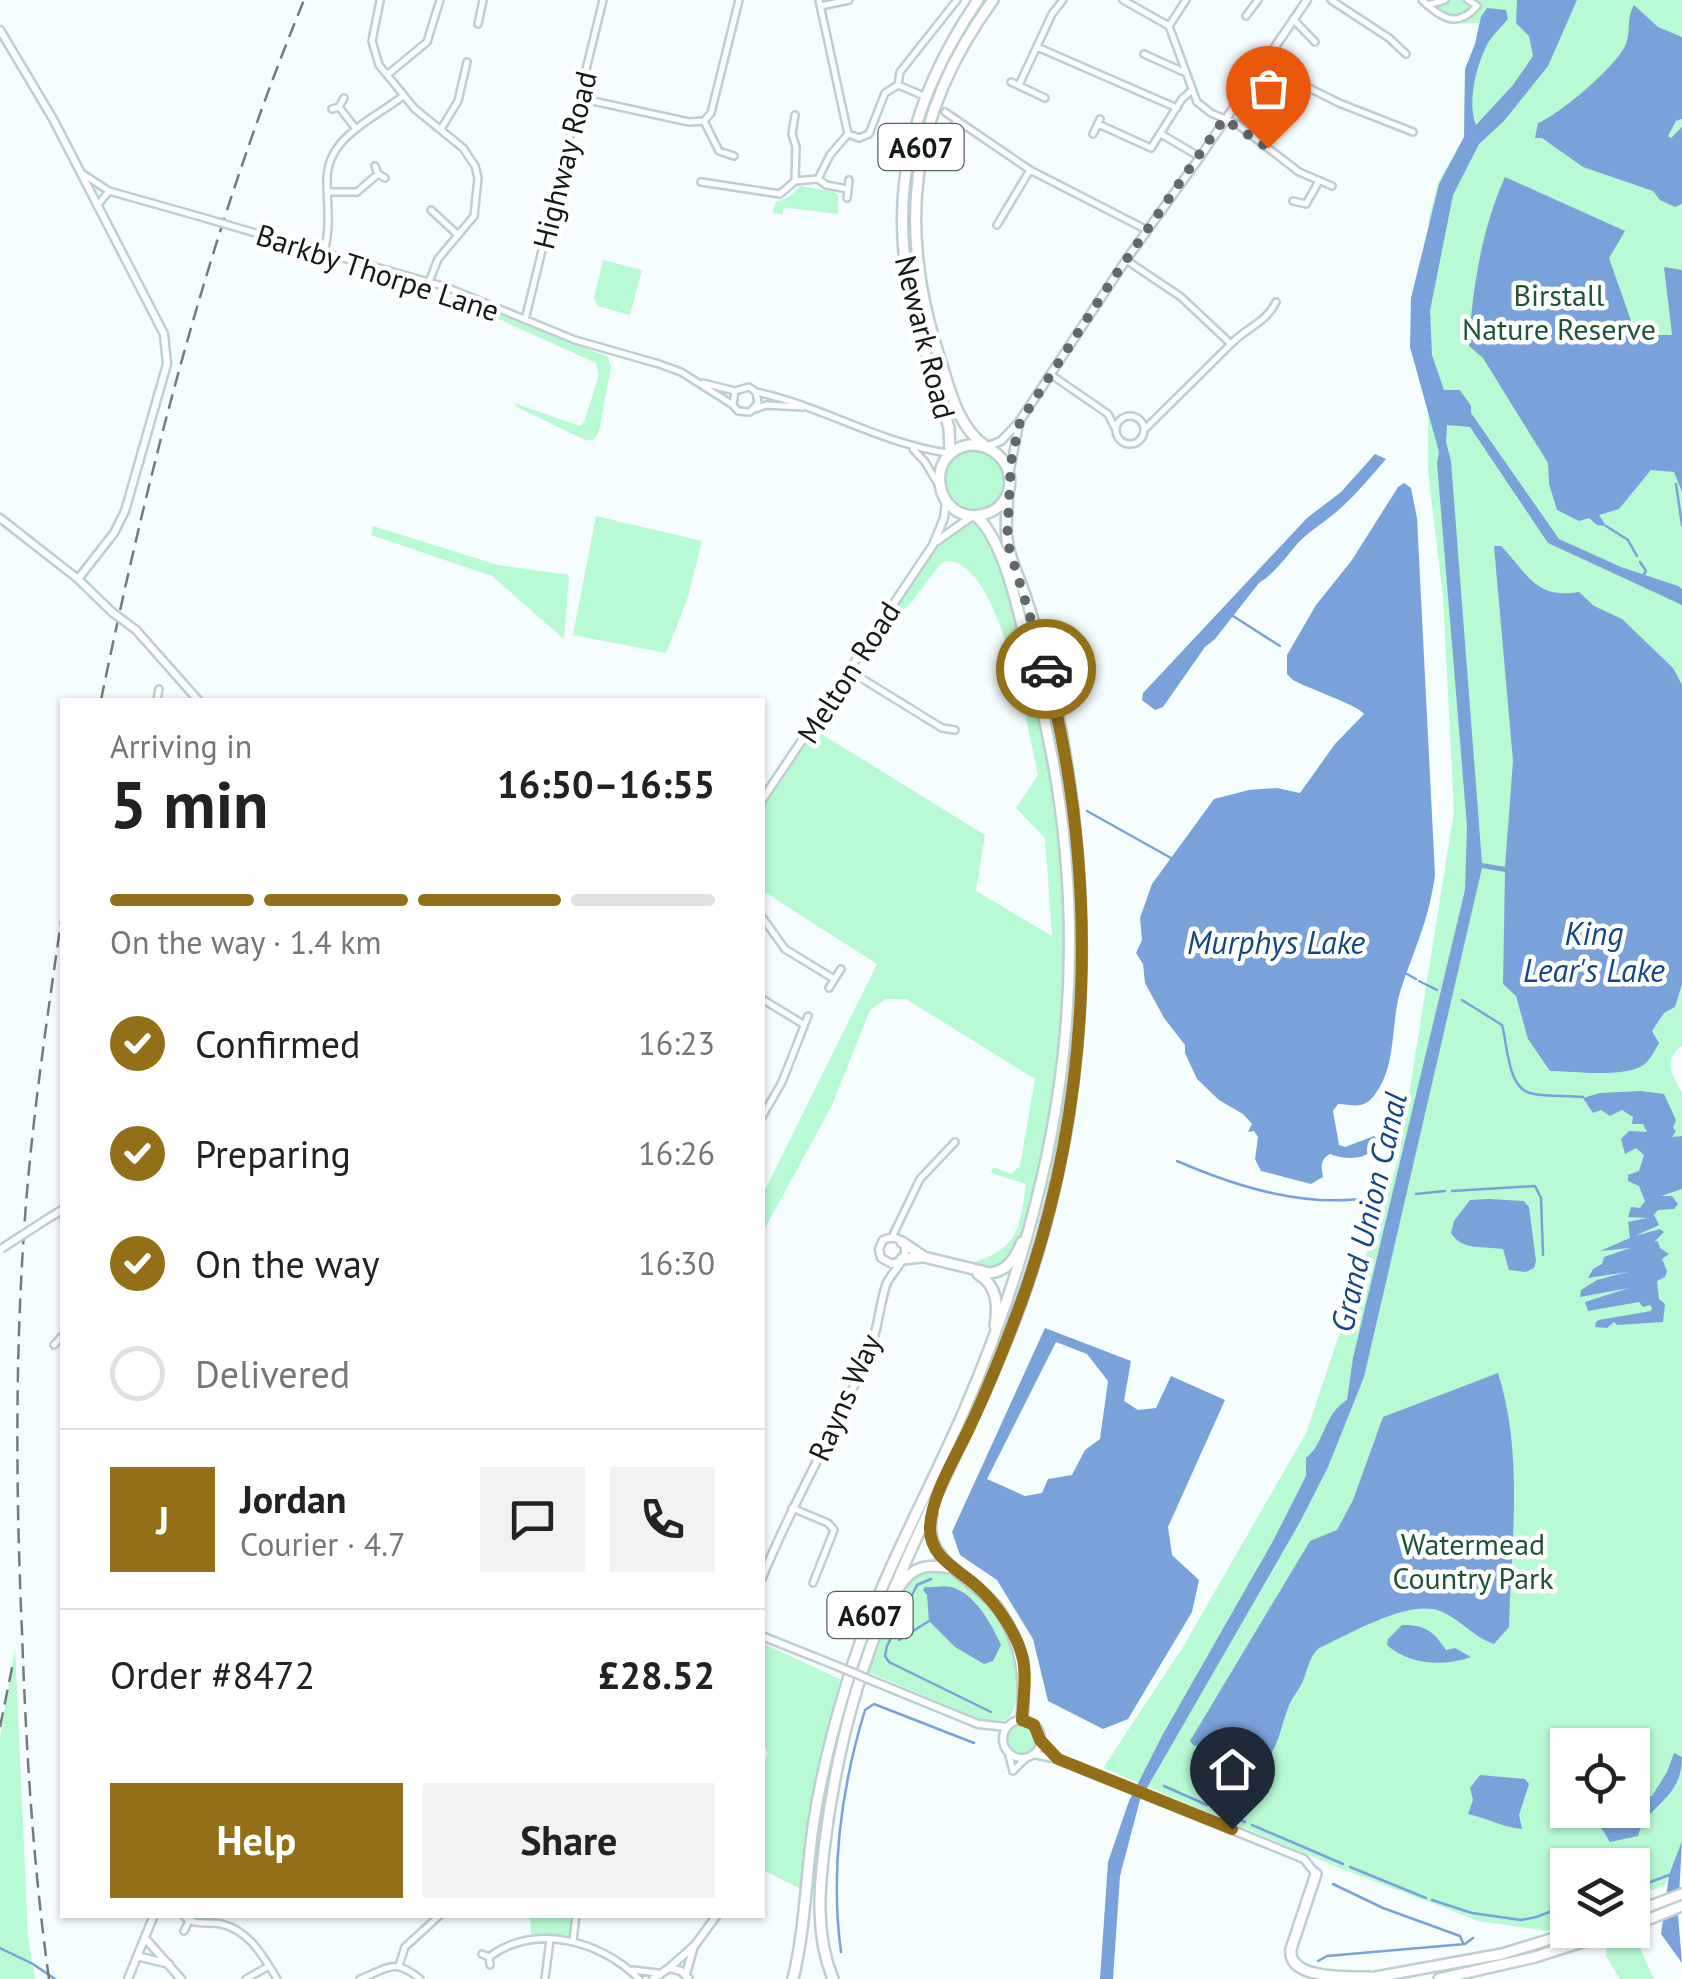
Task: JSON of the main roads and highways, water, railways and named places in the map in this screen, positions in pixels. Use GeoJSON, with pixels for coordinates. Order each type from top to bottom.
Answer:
{"type":"FeatureCollection","features":[{"type":"Feature","properties":{"kind":"highway","name":"Newark Road"},"geometry":{"type":"LineString","coordinates":[[949,452],[949,428],[912,307],[902,232],[906,160],[924,96],[978,0]]}},
{"type":"Feature","properties":{"kind":"highway","name":"Newark Road"},"geometry":{"type":"LineString","coordinates":[[986,446],[963,422],[936,350],[918,270],[914,212],[918,162],[935,101],[952,64],[993,0]]}},
{"type":"Feature","properties":{"kind":"highway"},"geometry":{"type":"LineString","coordinates":[[969,445],[986,446],[1003,458],[1008,493],[996,509],[974,516],[958,513],[944,496],[942,470],[949,452],[969,445]]}},
{"type":"Feature","properties":{"kind":"highway","name":"A607"},"geometry":{"type":"LineString","coordinates":[[834,1979],[826,1963],[820,1919],[822,1864],[831,1794],[858,1688],[887,1604],[1010,1331],[1042,1236],[1062,1152],[1080,1014],[1082,932],[1077,832],[1055,702],[1009,550],[1008,493]]}},
{"type":"Feature","properties":{"kind":"highway","name":"A607"},"geometry":{"type":"LineString","coordinates":[[793,1979],[820,1792],[846,1685],[898,1548],[963,1414],[1007,1306],[1046,1171],[1064,1060],[1070,967],[1065,833],[1056,765],[1014,598],[990,529],[974,516]]}},
{"type":"Feature","properties":{"kind":"highway"},"geometry":{"type":"LineString","coordinates":[[897,1239],[924,1257],[972,1270],[998,1272],[1012,1262],[1035,1213]]}},
{"type":"Feature","properties":{"kind":"highway"},"geometry":{"type":"LineString","coordinates":[[901,1260],[924,1257]]}},
{"type":"Feature","properties":{"kind":"highway"},"geometry":{"type":"LineString","coordinates":[[972,1270],[986,1279],[996,1296],[989,1350]]}},
{"type":"Feature","properties":{"kind":"highway"},"geometry":{"type":"LineString","coordinates":[[945,1480],[930,1532],[936,1550],[952,1568],[980,1588],[1000,1610],[1013,1634],[1023,1660],[1022,1720]]}},
{"type":"Feature","properties":{"kind":"highway"},"geometry":{"type":"LineString","coordinates":[[887,1604],[911,1572],[926,1566],[952,1568]]}},
{"type":"Feature","properties":{"kind":"highway"},"geometry":{"type":"LineString","coordinates":[[1316,1874],[1291,1949],[1294,1966],[1311,1977],[1387,1976]]}},
{"type":"Feature","properties":{"kind":"highway"},"geometry":{"type":"LineString","coordinates":[[1650,1906],[1682,1894]]}},
{"type":"Feature","properties":{"kind":"highway"},"geometry":{"type":"LineString","coordinates":[[1650,1919],[1682,1906]]}},
{"type":"Feature","properties":{"kind":"highway"},"geometry":{"type":"LineString","coordinates":[[1365,1979],[1502,1954],[1550,1939]]}},
{"type":"Feature","properties":{"kind":"highway"},"geometry":{"type":"LineString","coordinates":[[1438,1979],[1563,1948]]}},
{"type":"Feature","properties":{"kind":"water","name":"King Lear's Lake"},"geometry":{"type":"Polygon","coordinates":[[[1517,0],[1577,0],[1548,66],[1504,121],[1479,144],[1453,195],[1430,311],[1432,355],[1444,390],[1460,390],[1471,406],[1471,413],[1559,539],[1621,567],[1678,586],[1682,589],[1682,605],[1548,543],[1470,427],[1447,425],[1482,863],[1505,867],[1513,761],[1494,546],[1501,546],[1542,588],[1579,592],[1594,606],[1622,619],[1673,668],[1682,685],[1682,984],[1675,1007],[1664,1013],[1652,1031],[1659,1043],[1646,1063],[1614,1073],[1550,1071],[1528,1039],[1516,996],[1503,984],[1505,872],[1482,868],[1364,1377],[1328,1467],[1300,1522],[1140,1800],[1120,1876],[1113,1979],[1100,1979],[1108,1862],[1129,1801],[1273,1541],[1306,1476],[1306,1458],[1333,1413],[1347,1400],[1353,1358],[1465,890],[1467,826],[1439,452],[1410,347],[1411,298],[1439,184],[1464,137],[1465,69],[1487,8],[1506,10],[1508,19],[1489,41],[1479,63],[1473,96],[1476,125],[1513,85],[1533,56],[1529,36],[1516,23],[1517,0]]]}},
{"type":"Feature","properties":{"kind":"water"},"geometry":{"type":"Polygon","coordinates":[[[1634,5],[1658,27],[1682,37],[1682,119],[1676,121],[1668,136],[1671,138],[1682,127],[1682,204],[1675,207],[1660,200],[1653,191],[1583,167],[1542,138],[1535,138],[1538,123],[1586,89],[1620,53],[1626,44],[1634,5]]]}},
{"type":"Feature","properties":{"kind":"water","name":"Birstall Nature Reserve"},"geometry":{"type":"Polygon","coordinates":[[[1505,177],[1625,231],[1609,258],[1636,335],[1672,335],[1664,267],[1682,270],[1682,492],[1674,472],[1651,470],[1619,509],[1599,515],[1606,526],[1589,518],[1579,521],[1557,510],[1548,463],[1483,358],[1469,346],[1480,259],[1505,177]]]}},
{"type":"Feature","properties":{"kind":"water"},"geometry":{"type":"Polygon","coordinates":[[[1375,454],[1386,459],[1337,512],[1303,538],[1259,583],[1205,647],[1163,707],[1155,710],[1142,700],[1143,693],[1307,518],[1341,492],[1375,454]]]}},
{"type":"Feature","properties":{"kind":"water","name":"Murphys Lake"},"geometry":{"type":"Polygon","coordinates":[[[1404,483],[1411,488],[1417,518],[1435,875],[1426,919],[1398,1000],[1390,1057],[1381,1085],[1365,1104],[1338,1104],[1333,1111],[1339,1145],[1345,1147],[1374,1136],[1380,1143],[1357,1157],[1330,1154],[1322,1164],[1323,1177],[1311,1184],[1261,1171],[1255,1159],[1258,1137],[1254,1131],[1248,1132],[1252,1124],[1197,1079],[1185,1045],[1164,1018],[1145,983],[1143,964],[1136,953],[1142,940],[1140,918],[1152,884],[1214,799],[1277,788],[1300,793],[1335,744],[1364,714],[1293,680],[1287,674],[1287,655],[1316,605],[1404,483]]]}},
{"type":"Feature","properties":{"kind":"water"},"geometry":{"type":"Polygon","coordinates":[[[1641,1091],[1664,1094],[1676,1120],[1672,1137],[1682,1136],[1682,1189],[1661,1196],[1672,1196],[1678,1204],[1674,1209],[1658,1210],[1654,1215],[1659,1225],[1635,1236],[1660,1229],[1664,1232],[1654,1242],[1658,1241],[1669,1254],[1662,1259],[1665,1277],[1657,1281],[1659,1299],[1665,1304],[1663,1322],[1614,1322],[1607,1328],[1595,1327],[1599,1320],[1652,1308],[1639,1302],[1588,1311],[1585,1302],[1629,1288],[1580,1297],[1581,1290],[1597,1280],[1627,1272],[1588,1278],[1604,1257],[1630,1248],[1600,1251],[1630,1238],[1628,1222],[1647,1218],[1628,1217],[1631,1207],[1640,1208],[1645,1201],[1639,1186],[1628,1181],[1628,1175],[1639,1171],[1644,1155],[1636,1148],[1625,1154],[1621,1139],[1629,1131],[1647,1132],[1643,1124],[1632,1124],[1633,1117],[1622,1110],[1610,1116],[1601,1110],[1593,1113],[1583,1098],[1641,1091]]]}},
{"type":"Feature","properties":{"kind":"water"},"geometry":{"type":"Polygon","coordinates":[[[1470,1200],[1524,1201],[1529,1207],[1534,1268],[1526,1272],[1509,1270],[1503,1249],[1467,1245],[1451,1233],[1454,1221],[1470,1200]]]}},
{"type":"Feature","properties":{"kind":"water"},"geometry":{"type":"Polygon","coordinates":[[[1045,1328],[1131,1361],[1124,1401],[1138,1410],[1156,1408],[1171,1376],[1225,1400],[1168,1527],[1172,1555],[1199,1580],[1192,1612],[1128,1719],[1103,1729],[1048,1701],[1033,1639],[997,1580],[960,1555],[952,1532],[1045,1328]],[[1056,1342],[987,1479],[1025,1496],[1042,1493],[1048,1479],[1072,1475],[1085,1450],[1100,1439],[1108,1381],[1087,1354],[1056,1342]]]}},
{"type":"Feature","properties":{"kind":"water"},"geometry":{"type":"Polygon","coordinates":[[[1498,1373],[1511,1435],[1513,1467],[1509,1627],[1494,1644],[1440,1611],[1411,1610],[1378,1620],[1315,1652],[1290,1703],[1278,1740],[1266,1758],[1243,1767],[1225,1766],[1211,1750],[1193,1745],[1190,1741],[1310,1541],[1337,1530],[1353,1500],[1383,1417],[1498,1373]]]}},
{"type":"Feature","properties":{"kind":"water"},"geometry":{"type":"Polygon","coordinates":[[[925,1587],[951,1587],[975,1603],[1001,1645],[993,1661],[984,1664],[955,1647],[929,1621],[925,1587]]]}},
{"type":"Feature","properties":{"kind":"water"},"geometry":{"type":"Polygon","coordinates":[[[1402,1625],[1423,1628],[1446,1650],[1455,1648],[1471,1657],[1438,1663],[1406,1657],[1387,1645],[1402,1625]]]}},
{"type":"Feature","properties":{"kind":"water"},"geometry":{"type":"Polygon","coordinates":[[[1674,1753],[1682,1757],[1676,1783],[1650,1815],[1650,1796],[1667,1772],[1674,1753]]]}},
{"type":"Feature","properties":{"kind":"water"},"geometry":{"type":"Polygon","coordinates":[[[1480,1775],[1525,1779],[1529,1784],[1519,1815],[1522,1829],[1468,1814],[1473,1800],[1470,1788],[1480,1775]]]}},
{"type":"Feature","properties":{"kind":"water"},"geometry":{"type":"Polygon","coordinates":[[[1601,1828],[1641,1828],[1638,1836],[1610,1842],[1601,1828]]]}},
{"type":"Feature","properties":{"kind":"water"},"geometry":{"type":"Polygon","coordinates":[[[1682,1841],[1678,1915],[1682,1963],[1661,1934],[1669,1875],[1682,1841]]]}},
{"type":"Feature","properties":{"kind":"waterway"},"geometry":{"type":"LineString","coordinates":[[1676,484],[1682,525]]}},
{"type":"Feature","properties":{"kind":"waterway"},"geometry":{"type":"LineString","coordinates":[[1606,526],[1628,540],[1637,556]]}},
{"type":"Feature","properties":{"kind":"waterway"},"geometry":{"type":"LineString","coordinates":[[1640,562],[1644,574]]}},
{"type":"Feature","properties":{"kind":"waterway"},"geometry":{"type":"LineString","coordinates":[[1233,616],[1280,646]]}},
{"type":"Feature","properties":{"kind":"waterway"},"geometry":{"type":"LineString","coordinates":[[1087,811],[1171,858]]}},
{"type":"Feature","properties":{"kind":"waterway"},"geometry":{"type":"LineString","coordinates":[[1407,974],[1416,979]]}},
{"type":"Feature","properties":{"kind":"waterway"},"geometry":{"type":"LineString","coordinates":[[1419,981],[1437,990]]}},
{"type":"Feature","properties":{"kind":"waterway"},"geometry":{"type":"LineString","coordinates":[[1462,1000],[1502,1025],[1514,1076],[1525,1091],[1583,1097]]}},
{"type":"Feature","properties":{"kind":"waterway","name":"Grand Union Canal"},"geometry":{"type":"LineString","coordinates":[[1177,1161],[1224,1179],[1298,1198],[1373,1197]]}},
{"type":"Feature","properties":{"kind":"waterway"},"geometry":{"type":"LineString","coordinates":[[1452,1191],[1535,1186],[1541,1198],[1543,1255]]}},
{"type":"Feature","properties":{"kind":"waterway"},"geometry":{"type":"LineString","coordinates":[[1416,1194],[1445,1191]]}},
{"type":"Feature","properties":{"kind":"waterway","name":"Grand Union Canal"},"geometry":{"type":"LineString","coordinates":[[1378,1196],[1385,1195]]}},
{"type":"Feature","properties":{"kind":"waterway"},"geometry":{"type":"LineString","coordinates":[[931,1579],[917,1585],[885,1656],[889,1662],[991,1712]]}},
{"type":"Feature","properties":{"kind":"waterway"},"geometry":{"type":"LineString","coordinates":[[899,1640],[929,1621]]}},
{"type":"Feature","properties":{"kind":"waterway"},"geometry":{"type":"LineString","coordinates":[[841,1952],[837,1860],[844,1800],[865,1710],[874,1704],[974,1743]]}},
{"type":"Feature","properties":{"kind":"waterway"},"geometry":{"type":"LineString","coordinates":[[1164,1786],[1207,1805]]}},
{"type":"Feature","properties":{"kind":"waterway"},"geometry":{"type":"LineString","coordinates":[[1215,1809],[1245,1822]]}},
{"type":"Feature","properties":{"kind":"waterway"},"geometry":{"type":"LineString","coordinates":[[1252,1825],[1343,1864]]}},
{"type":"Feature","properties":{"kind":"waterway"},"geometry":{"type":"LineString","coordinates":[[1350,1867],[1426,1898]]}},
{"type":"Feature","properties":{"kind":"waterway"},"geometry":{"type":"LineString","coordinates":[[1650,1882],[1669,1875]]}},
{"type":"Feature","properties":{"kind":"waterway"},"geometry":{"type":"LineString","coordinates":[[1333,1884],[1383,1908],[1460,1936],[1463,1943]]}},
{"type":"Feature","properties":{"kind":"waterway"},"geometry":{"type":"LineString","coordinates":[[1432,1900],[1472,1913],[1521,1920],[1550,1912]]}},
{"type":"Feature","properties":{"kind":"waterway"},"geometry":{"type":"LineString","coordinates":[[1318,1961],[1327,1956],[1465,1944],[1473,1938]]}},
{"type":"Feature","properties":{"kind":"waterway"},"geometry":{"type":"LineString","coordinates":[[0,1948],[55,1979]]}},
{"type":"Feature","properties":{"kind":"railway"},"geometry":{"type":"LineString","coordinates":[[101,698],[140,522],[186,346],[240,171],[304,0]]}},
{"type":"Feature","properties":{"kind":"railway"},"geometry":{"type":"LineString","coordinates":[[49,1979],[34,1849],[26,1719],[18,1381],[31,1152],[60,929]]}},
{"type":"Feature","properties":{"kind":"railway"},"geometry":{"type":"LineString","coordinates":[[0,1727],[13,1663]]}},
{"type":"Feature","properties":{"kind":"park label","name":"Watermead Country Park"},"geometry":{"type":"Point","coordinates":[1473,1560]}}]}
